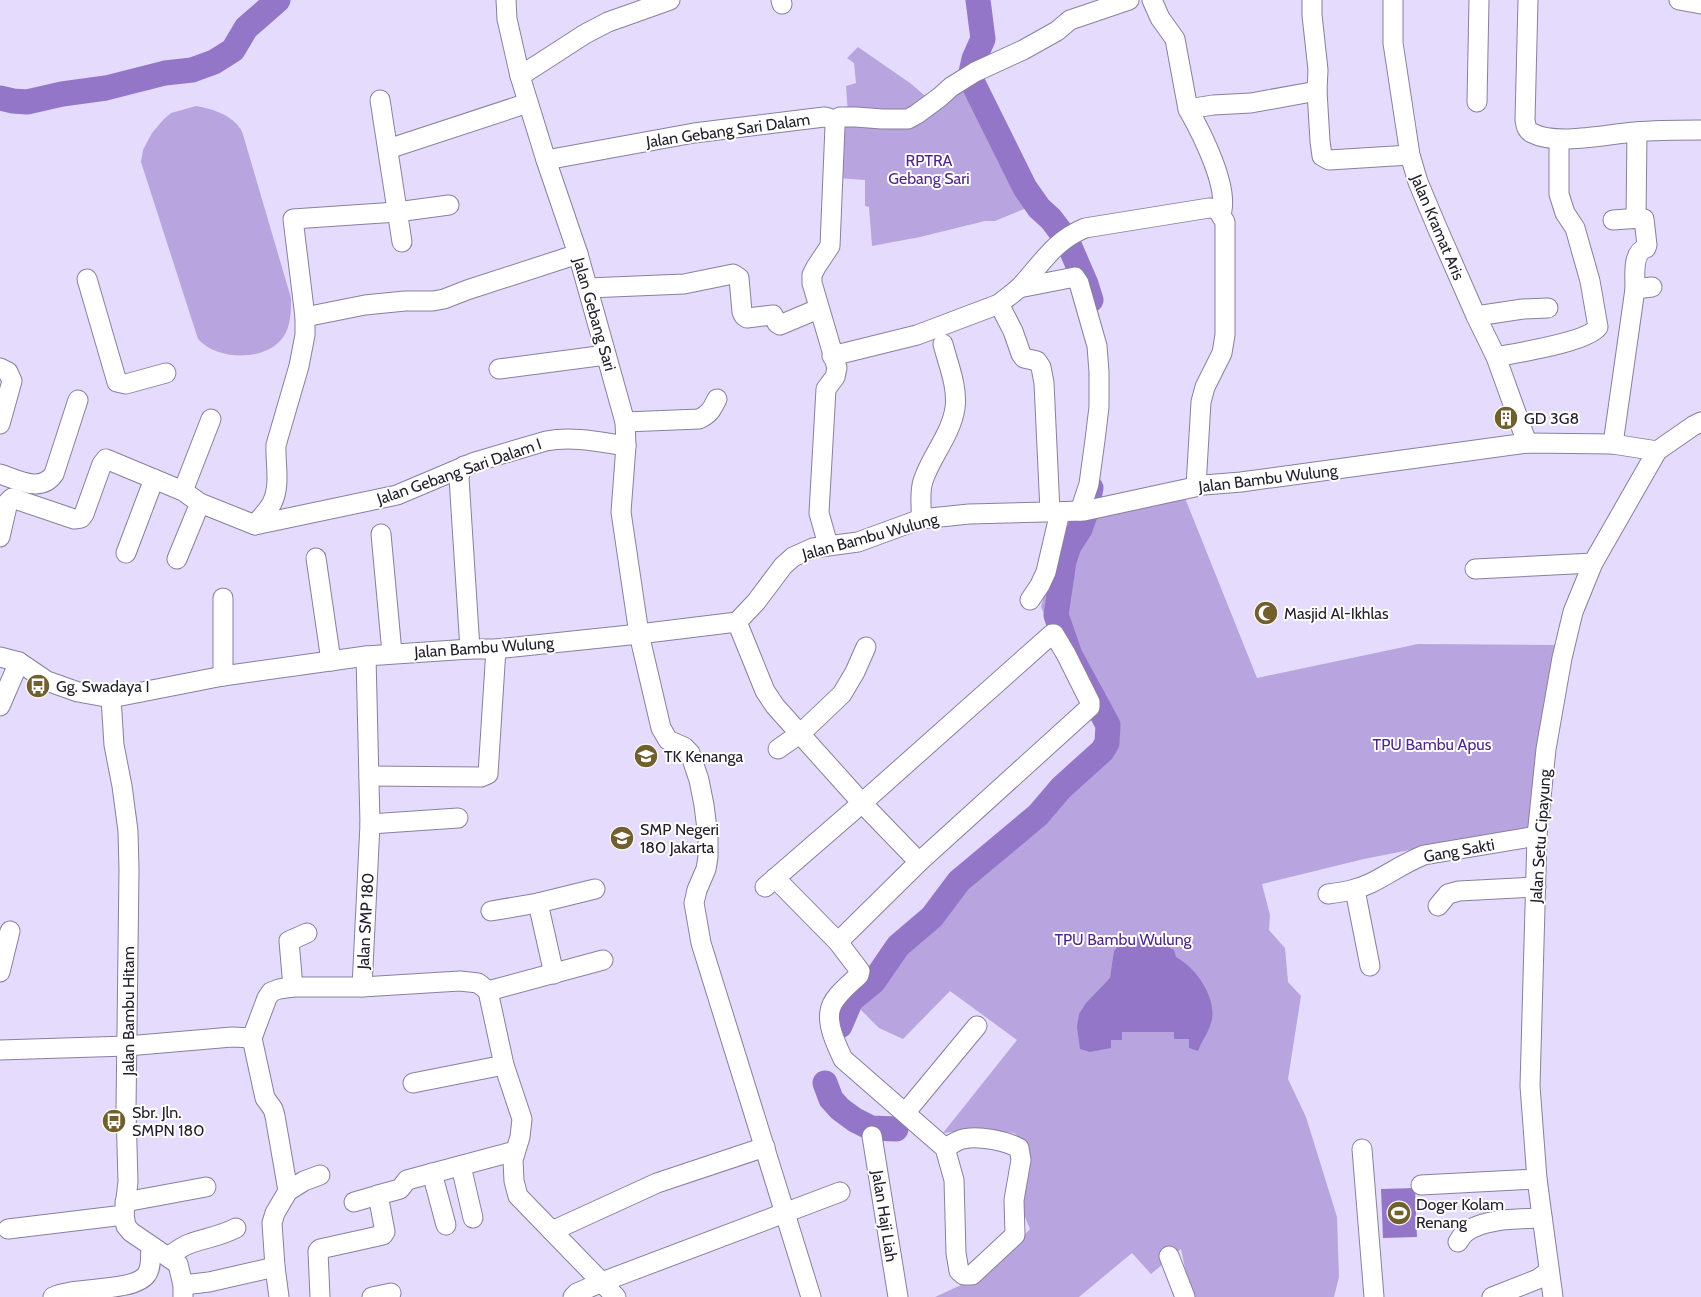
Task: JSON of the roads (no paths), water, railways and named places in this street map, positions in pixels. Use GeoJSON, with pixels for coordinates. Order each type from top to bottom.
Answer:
{"type":"FeatureCollection","features":[{"type":"Feature","properties":{"kind":"street","name":"Jalan Gebang Sari"},"geometry":{"type":"LineString","coordinates":[[506,0],[507,19],[520,76],[578,254],[625,422],[626,446],[621,512],[639,634],[661,728],[668,740],[684,746],[690,752],[699,780],[704,805],[708,837],[708,857],[706,870],[697,890],[694,903],[701,943],[811,1297]]}},
{"type":"Feature","properties":{"kind":"street"},"geometry":{"type":"LineString","coordinates":[[833,121],[840,117],[908,118],[969,76],[1023,50],[1057,31],[1070,20],[1129,0]]}},
{"type":"Feature","properties":{"kind":"street"},"geometry":{"type":"LineString","coordinates":[[1152,0],[1160,18],[1174,39],[1188,109],[1204,137],[1223,196],[1221,214]]}},
{"type":"Feature","properties":{"kind":"street"},"geometry":{"type":"LineString","coordinates":[[1312,0],[1318,70],[1317,92],[1322,156],[1325,158],[1410,155]]}},
{"type":"Feature","properties":{"kind":"street","name":"Jalan Kramat Aris"},"geometry":{"type":"LineString","coordinates":[[1393,0],[1393,43],[1410,155],[1418,182],[1476,316],[1496,357],[1527,443]]}},
{"type":"Feature","properties":{"kind":"street"},"geometry":{"type":"LineString","coordinates":[[1477,102],[1479,0]]}},
{"type":"Feature","properties":{"kind":"street"},"geometry":{"type":"LineString","coordinates":[[1528,0],[1525,120],[1526,128],[1532,133],[1560,140],[1637,132],[1701,130]]}},
{"type":"Feature","properties":{"kind":"street"},"geometry":{"type":"LineString","coordinates":[[1679,0],[1701,4]]}},
{"type":"Feature","properties":{"kind":"street"},"geometry":{"type":"LineString","coordinates":[[520,76],[585,34],[608,22],[659,2]]}},
{"type":"Feature","properties":{"kind":"street"},"geometry":{"type":"LineString","coordinates":[[1188,109],[1212,105],[1240,105],[1317,92]]}},
{"type":"Feature","properties":{"kind":"street"},"geometry":{"type":"LineString","coordinates":[[380,100],[402,242]]}},
{"type":"Feature","properties":{"kind":"street"},"geometry":{"type":"LineString","coordinates":[[388,149],[528,103]]}},
{"type":"Feature","properties":{"kind":"street","name":"Jalan Gebang Sari Dalam"},"geometry":{"type":"LineString","coordinates":[[546,160],[694,133],[824,117],[830,118],[833,121],[835,126],[830,246],[812,276],[818,308],[837,368],[835,377],[826,389],[819,513],[828,546]]}},
{"type":"Feature","properties":{"kind":"street"},"geometry":{"type":"LineString","coordinates":[[1636,218],[1637,132]]}},
{"type":"Feature","properties":{"kind":"street"},"geometry":{"type":"LineString","coordinates":[[1496,357],[1567,342],[1590,334],[1598,327],[1590,281],[1575,228],[1565,213],[1560,194],[1560,140]]}},
{"type":"Feature","properties":{"kind":"street"},"geometry":{"type":"LineString","coordinates":[[0,537],[8,502],[12,498],[77,519],[81,518],[102,464],[106,459],[183,491],[200,503],[255,525],[272,504],[277,488],[276,445],[304,345],[305,316],[293,219],[398,212],[449,205]]}},
{"type":"Feature","properties":{"kind":"street"},"geometry":{"type":"LineString","coordinates":[[832,356],[917,335],[999,304],[1019,288],[1062,240],[1092,226],[1209,208],[1217,209],[1225,222],[1224,334],[1220,357],[1205,387],[1201,402],[1196,486]]}},
{"type":"Feature","properties":{"kind":"street"},"geometry":{"type":"LineString","coordinates":[[1613,220],[1636,218],[1644,220],[1647,245],[1646,248],[1638,253],[1635,269],[1643,288],[1613,444]]}},
{"type":"Feature","properties":{"kind":"street"},"geometry":{"type":"LineString","coordinates":[[305,316],[365,305],[405,301],[433,302],[578,254]]}},
{"type":"Feature","properties":{"kind":"street"},"geometry":{"type":"LineString","coordinates":[[588,288],[684,284],[733,274],[739,278],[742,312],[747,318],[773,315],[780,325],[818,308]]}},
{"type":"Feature","properties":{"kind":"street"},"geometry":{"type":"LineString","coordinates":[[1019,288],[1072,276],[1080,283],[1097,346],[1099,372],[1099,407],[1087,510]]}},
{"type":"Feature","properties":{"kind":"street"},"geometry":{"type":"LineString","coordinates":[[87,279],[117,382],[126,384],[166,373]]}},
{"type":"Feature","properties":{"kind":"street"},"geometry":{"type":"LineString","coordinates":[[999,304],[1014,331],[1021,354],[1024,358],[1037,361],[1041,367],[1044,391],[1055,511],[1046,572],[1030,600]]}},
{"type":"Feature","properties":{"kind":"street"},"geometry":{"type":"LineString","coordinates":[[1476,316],[1523,309],[1548,308]]}},
{"type":"Feature","properties":{"kind":"street"},"geometry":{"type":"LineString","coordinates":[[921,519],[923,480],[948,430],[955,407],[954,385],[943,344]]}},
{"type":"Feature","properties":{"kind":"street"},"geometry":{"type":"LineString","coordinates":[[499,369],[606,355]]}},
{"type":"Feature","properties":{"kind":"street"},"geometry":{"type":"LineString","coordinates":[[0,368],[8,372],[12,381],[0,424]]}},
{"type":"Feature","properties":{"kind":"street"},"geometry":{"type":"LineString","coordinates":[[625,422],[699,419],[707,416],[717,399]]}},
{"type":"Feature","properties":{"kind":"street"},"geometry":{"type":"LineString","coordinates":[[0,474],[33,485],[44,484],[50,480],[54,474],[78,400]]}},
{"type":"Feature","properties":{"kind":"street"},"geometry":{"type":"LineString","coordinates":[[183,491],[211,419]]}},
{"type":"Feature","properties":{"kind":"street","name":"Jalan Setu Cipayung"},"geometry":{"type":"LineString","coordinates":[[1553,1297],[1542,1218],[1530,1086],[1537,836],[1546,750],[1562,658],[1573,612],[1593,563],[1657,451],[1701,422]]}},
{"type":"Feature","properties":{"kind":"street","name":"Jalan Gebang Sari Dalam I"},"geometry":{"type":"LineString","coordinates":[[255,525],[397,495],[464,466],[532,444],[558,439],[582,439],[626,446]]}},
{"type":"Feature","properties":{"kind":"street","name":"Jalan Bambu Wulung"},"geometry":{"type":"LineString","coordinates":[[0,657],[19,662],[47,680],[62,686],[90,696],[111,698],[223,676],[366,656],[392,653],[496,649],[737,622],[756,602],[783,566],[802,551],[858,542],[921,519],[969,514],[1087,510],[1196,486],[1241,482],[1527,443],[1613,444],[1657,451]]}},
{"type":"Feature","properties":{"kind":"street"},"geometry":{"type":"LineString","coordinates":[[464,466],[459,478],[470,649]]}},
{"type":"Feature","properties":{"kind":"street"},"geometry":{"type":"LineString","coordinates":[[126,553],[154,480]]}},
{"type":"Feature","properties":{"kind":"street"},"geometry":{"type":"LineString","coordinates":[[177,559],[200,503]]}},
{"type":"Feature","properties":{"kind":"street"},"geometry":{"type":"LineString","coordinates":[[381,534],[392,653]]}},
{"type":"Feature","properties":{"kind":"street"},"geometry":{"type":"LineString","coordinates":[[316,558],[331,661]]}},
{"type":"Feature","properties":{"kind":"street"},"geometry":{"type":"LineString","coordinates":[[1475,569],[1593,563]]}},
{"type":"Feature","properties":{"kind":"street"},"geometry":{"type":"LineString","coordinates":[[223,598],[223,676]]}},
{"type":"Feature","properties":{"kind":"street"},"geometry":{"type":"LineString","coordinates":[[737,622],[765,690],[776,706],[862,803],[919,862]]}},
{"type":"Feature","properties":{"kind":"street"},"geometry":{"type":"LineString","coordinates":[[838,942],[919,862],[1090,707],[1090,702],[1054,634],[770,882],[838,942],[860,971],[859,975],[834,1002],[830,1011],[834,1042],[843,1059],[945,1148],[954,1180],[956,1254],[959,1271],[964,1275],[972,1275],[1015,1234],[1014,1200],[1021,1160],[1019,1148],[1010,1143],[981,1139],[963,1139],[945,1148]]}},
{"type":"Feature","properties":{"kind":"street"},"geometry":{"type":"LineString","coordinates":[[778,749],[800,733],[842,694],[855,672],[866,647]]}},
{"type":"Feature","properties":{"kind":"street"},"geometry":{"type":"LineString","coordinates":[[369,776],[481,777],[488,774],[496,649]]}},
{"type":"Feature","properties":{"kind":"street","name":"Jalan SMP 180"},"geometry":{"type":"LineString","coordinates":[[252,1038],[271,992],[293,987],[362,987],[370,824],[366,656]]}},
{"type":"Feature","properties":{"kind":"street"},"geometry":{"type":"LineString","coordinates":[[0,706],[19,662]]}},
{"type":"Feature","properties":{"kind":"street","name":"Jalan Bambu Hitam"},"geometry":{"type":"LineString","coordinates":[[111,698],[114,745],[128,831],[126,1110],[128,1182],[125,1209]]}},
{"type":"Feature","properties":{"kind":"street"},"geometry":{"type":"LineString","coordinates":[[370,824],[458,818]]}},
{"type":"Feature","properties":{"kind":"street","name":"Gang Sakti"},"geometry":{"type":"LineString","coordinates":[[1328,894],[1355,890],[1424,855],[1537,836]]}},
{"type":"Feature","properties":{"kind":"street"},"geometry":{"type":"LineString","coordinates":[[1438,906],[1448,894],[1459,891],[1536,887]]}},
{"type":"Feature","properties":{"kind":"street"},"geometry":{"type":"LineString","coordinates":[[491,911],[538,903],[595,889]]}},
{"type":"Feature","properties":{"kind":"street"},"geometry":{"type":"LineString","coordinates":[[1355,890],[1370,966]]}},
{"type":"Feature","properties":{"kind":"street"},"geometry":{"type":"LineString","coordinates":[[538,903],[554,974]]}},
{"type":"Feature","properties":{"kind":"street"},"geometry":{"type":"LineString","coordinates":[[0,972],[10,932]]}},
{"type":"Feature","properties":{"kind":"street"},"geometry":{"type":"LineString","coordinates":[[293,987],[290,941],[307,933]]}},
{"type":"Feature","properties":{"kind":"street"},"geometry":{"type":"LineString","coordinates":[[488,991],[603,960]]}},
{"type":"Feature","properties":{"kind":"street"},"geometry":{"type":"LineString","coordinates":[[362,987],[460,981],[478,983],[488,991],[504,1066],[522,1119],[522,1129],[513,1160],[514,1182],[518,1196],[616,1297]]}},
{"type":"Feature","properties":{"kind":"street"},"geometry":{"type":"LineString","coordinates":[[905,1112],[977,1026]]}},
{"type":"Feature","properties":{"kind":"street"},"geometry":{"type":"LineString","coordinates":[[0,1050],[127,1046],[232,1037],[252,1038],[265,1098],[273,1109],[275,1116],[288,1191]]}},
{"type":"Feature","properties":{"kind":"street"},"geometry":{"type":"LineString","coordinates":[[413,1083],[504,1066]]}},
{"type":"Feature","properties":{"kind":"street","name":"Jalan Haji Liah"},"geometry":{"type":"LineString","coordinates":[[872,1136],[898,1297]]}},
{"type":"Feature","properties":{"kind":"street"},"geometry":{"type":"LineString","coordinates":[[552,1231],[657,1183],[765,1147]]}},
{"type":"Feature","properties":{"kind":"street"},"geometry":{"type":"LineString","coordinates":[[1362,1149],[1374,1297]]}},
{"type":"Feature","properties":{"kind":"street"},"geometry":{"type":"LineString","coordinates":[[354,1202],[400,1189],[407,1180],[516,1151]]}},
{"type":"Feature","properties":{"kind":"street"},"geometry":{"type":"LineString","coordinates":[[461,1166],[473,1218]]}},
{"type":"Feature","properties":{"kind":"street"},"geometry":{"type":"LineString","coordinates":[[432,1173],[446,1225]]}},
{"type":"Feature","properties":{"kind":"street"},"geometry":{"type":"LineString","coordinates":[[279,1297],[272,1223],[275,1213],[288,1191],[304,1181],[320,1175]]}},
{"type":"Feature","properties":{"kind":"street"},"geometry":{"type":"LineString","coordinates":[[1421,1185],[1538,1179]]}},
{"type":"Feature","properties":{"kind":"street"},"geometry":{"type":"LineString","coordinates":[[8,1229],[125,1209],[206,1186]]}},
{"type":"Feature","properties":{"kind":"street"},"geometry":{"type":"LineString","coordinates":[[573,1297],[577,1293],[602,1282],[840,1192]]}},
{"type":"Feature","properties":{"kind":"street"},"geometry":{"type":"LineString","coordinates":[[320,1297],[318,1250],[383,1235],[385,1232],[378,1195]]}},
{"type":"Feature","properties":{"kind":"street"},"geometry":{"type":"LineString","coordinates":[[125,1209],[126,1226],[131,1232],[178,1264],[183,1291],[209,1282],[275,1267]]}},
{"type":"Feature","properties":{"kind":"street"},"geometry":{"type":"LineString","coordinates":[[1458,1242],[1465,1233],[1494,1221],[1542,1218]]}},
{"type":"Feature","properties":{"kind":"street"},"geometry":{"type":"LineString","coordinates":[[168,1257],[191,1243],[224,1234],[236,1228]]}},
{"type":"Feature","properties":{"kind":"street"},"geometry":{"type":"LineString","coordinates":[[53,1297],[70,1292],[118,1292],[146,1274],[150,1265],[151,1247]]}},
{"type":"Feature","properties":{"kind":"street"},"geometry":{"type":"LineString","coordinates":[[1169,1256],[1185,1297]]}},
{"type":"Feature","properties":{"kind":"street"},"geometry":{"type":"LineString","coordinates":[[1492,1297],[1538,1279],[1549,1271]]}},
{"type":"Feature","properties":{"kind":"street"},"geometry":{"type":"LineString","coordinates":[[372,1297],[391,1293]]}},
{"type":"Feature","properties":{"kind":"waterway"},"geometry":{"type":"LineString","coordinates":[[0,98],[27,102],[62,94],[106,88],[165,73],[192,70],[214,62],[233,50],[246,28],[278,0]]}},
{"type":"Feature","properties":{"kind":"waterway"},"geometry":{"type":"LineString","coordinates":[[978,0],[983,39],[974,59],[970,77],[1025,188],[1039,208],[1051,219],[1067,240],[1091,300]]}},
{"type":"Feature","properties":{"kind":"waterway"},"geometry":{"type":"LineString","coordinates":[[840,1026],[851,1000],[874,981],[898,946],[932,917],[959,881],[1038,815],[1061,788],[1102,751],[1107,743],[1108,725],[1070,655],[1056,615],[1064,561],[1069,546],[1080,529],[1091,488]]}},
{"type":"Feature","properties":{"kind":"waterway"},"geometry":{"type":"LineString","coordinates":[[825,1083],[831,1099],[840,1109],[855,1120],[871,1128],[896,1129]]}},
{"type":"Feature","properties":{"kind":"place","name":"GD 3G8"},"geometry":{"type":"Point","coordinates":[1506,418]}},
{"type":"Feature","properties":{"kind":"place","name":"Masjid Al-Ikhlas"},"geometry":{"type":"Point","coordinates":[1266,613]}},
{"type":"Feature","properties":{"kind":"place","name":"Gg. Swadaya I"},"geometry":{"type":"Point","coordinates":[38,686]}},
{"type":"Feature","properties":{"kind":"place","name":"TK Kenanga"},"geometry":{"type":"Point","coordinates":[646,756]}},
{"type":"Feature","properties":{"kind":"place","name":"SMP Negeri 180 Jakarta"},"geometry":{"type":"Point","coordinates":[622,838]}},
{"type":"Feature","properties":{"kind":"place","name":"Sbr. Jln. SMPN 180"},"geometry":{"type":"Point","coordinates":[114,1121]}},
{"type":"Feature","properties":{"kind":"place","name":"Doger Kolam Renang"},"geometry":{"type":"Point","coordinates":[1399,1213]}},
{"type":"Feature","properties":{"kind":"park label","name":"RPTRA Gebang Sari"},"geometry":{"type":"Point","coordinates":[929,169]}},
{"type":"Feature","properties":{"kind":"park label","name":"TPU Bambu Apus"},"geometry":{"type":"Point","coordinates":[1432,744]}},
{"type":"Feature","properties":{"kind":"park label","name":"TPU Bambu Wulung"},"geometry":{"type":"Point","coordinates":[1123,939]}}]}
